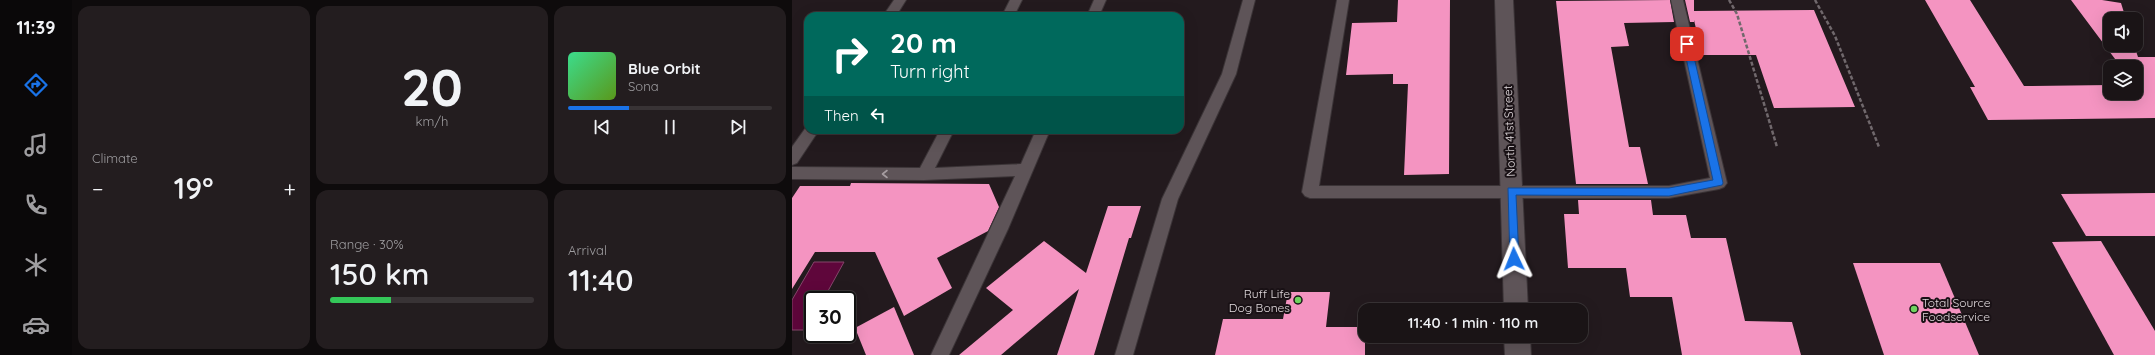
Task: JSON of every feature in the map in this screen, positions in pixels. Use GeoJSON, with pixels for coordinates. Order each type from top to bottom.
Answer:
{"type":"FeatureCollection","features":[{"type":"Feature","properties":{"kind":"street","name":"North 41st Street"},"geometry":{"type":"LineString","coordinates":[[1504,0],[1516,303]]}},
{"type":"Feature","properties":{"kind":"street"},"geometry":{"type":"LineString","coordinates":[[1517,343],[1518,355]]}},
{"type":"Feature","properties":{"kind":"lane"},"geometry":{"type":"LineString","coordinates":[[892,12],[900,0]]}},
{"type":"Feature","properties":{"kind":"lane"},"geometry":{"type":"LineString","coordinates":[[1010,12],[1016,0]]}},
{"type":"Feature","properties":{"kind":"lane"},"geometry":{"type":"LineString","coordinates":[[1095,12],[1100,0]]}},
{"type":"Feature","properties":{"kind":"lane"},"geometry":{"type":"LineString","coordinates":[[1124,355],[1170,199],[1229,74],[1249,0]]}},
{"type":"Feature","properties":{"kind":"lane"},"geometry":{"type":"LineString","coordinates":[[1343,0],[1310,192],[1669,192],[1719,183],[1677,0]]}},
{"type":"Feature","properties":{"kind":"lane"},"geometry":{"type":"LineString","coordinates":[[792,159],[809,134]]}},
{"type":"Feature","properties":{"kind":"lane"},"geometry":{"type":"LineString","coordinates":[[924,174],[945,134]]}},
{"type":"Feature","properties":{"kind":"lane"},"geometry":{"type":"LineString","coordinates":[[940,355],[1041,134]]}},
{"type":"Feature","properties":{"kind":"lane"},"geometry":{"type":"LineString","coordinates":[[792,173],[924,174],[1026,170]]}},
{"type":"Feature","properties":{"kind":"path"},"geometry":{"type":"LineString","coordinates":[[1729,0],[1737,14],[1777,147]]}},
{"type":"Feature","properties":{"kind":"path"},"geometry":{"type":"LineString","coordinates":[[1815,0],[1835,36],[1879,147]]}},
{"type":"Feature","properties":{"kind":"shaded area"},"geometry":{"type":"Polygon","coordinates":[[[814,262],[844,262],[828,291],[804,291],[804,330],[792,330],[792,300],[814,262]]]}},
{"type":"Feature","properties":{"kind":"building"},"geometry":{"type":"Polygon","coordinates":[[[1398,0],[1450,0],[1449,174],[1404,175],[1408,84],[1393,84],[1393,74],[1346,75],[1352,23],[1397,22],[1398,0]]]}},
{"type":"Feature","properties":{"kind":"building"},"geometry":{"type":"Polygon","coordinates":[[[1670,0],[1674,22],[1624,23],[1629,46],[1611,47],[1629,147],[1640,147],[1648,184],[1576,184],[1556,1],[1670,0]]]}},
{"type":"Feature","properties":{"kind":"building"},"geometry":{"type":"Polygon","coordinates":[[[1685,0],[1694,0],[1694,11],[1814,10],[1855,107],[1774,108],[1756,55],[1702,55],[1694,20],[1694,22],[1690,22],[1685,0]]]}},
{"type":"Feature","properties":{"kind":"building"},"geometry":{"type":"Polygon","coordinates":[[[1925,0],[1970,0],[2024,86],[2103,85],[2103,100],[2143,100],[2143,60],[2116,60],[2110,52],[2136,52],[2138,57],[2155,57],[2155,118],[1988,120],[1970,87],[1975,87],[1925,0]]]}},
{"type":"Feature","properties":{"kind":"building"},"geometry":{"type":"Polygon","coordinates":[[[2071,0],[2102,0],[2121,3],[2124,12],[2103,12],[2103,43],[2071,0]]]}},
{"type":"Feature","properties":{"kind":"building"},"geometry":{"type":"Polygon","coordinates":[[[851,183],[989,184],[999,207],[988,231],[937,258],[952,288],[904,316],[875,252],[815,252],[792,289],[792,198],[800,186],[850,186],[851,183]]]}},
{"type":"Feature","properties":{"kind":"building"},"geometry":{"type":"Polygon","coordinates":[[[2155,193],[2155,236],[2086,236],[2061,194],[2155,193]]]}},
{"type":"Feature","properties":{"kind":"building"},"geometry":{"type":"Polygon","coordinates":[[[1578,200],[1651,200],[1653,215],[1686,215],[1691,238],[1726,238],[1745,321],[1792,322],[1801,355],[1682,355],[1672,297],[1630,297],[1626,268],[1568,268],[1564,214],[1579,214],[1578,200]]]}},
{"type":"Feature","properties":{"kind":"building"},"geometry":{"type":"Polygon","coordinates":[[[1108,206],[1141,206],[1131,238],[1129,238],[1094,355],[1057,355],[1079,289],[1001,355],[959,355],[1013,310],[986,288],[1044,241],[1086,273],[1108,206]]]}},
{"type":"Feature","properties":{"kind":"building"},"geometry":{"type":"Polygon","coordinates":[[[2101,241],[2155,331],[2155,355],[2114,355],[2052,242],[2101,241]]]}},
{"type":"Feature","properties":{"kind":"building","name":"Total Source Foodservice"},"geometry":{"type":"Polygon","coordinates":[[[1853,263],[1940,263],[1979,355],[1884,355],[1853,263]]]}},
{"type":"Feature","properties":{"kind":"building"},"geometry":{"type":"Polygon","coordinates":[[[1288,292],[1330,292],[1326,327],[1358,327],[1358,343],[1365,343],[1365,355],[1215,355],[1223,319],[1283,319],[1288,292]]]}},
{"type":"Feature","properties":{"kind":"building"},"geometry":{"type":"Polygon","coordinates":[[[894,307],[914,355],[866,355],[856,327],[894,307]]]}},
{"type":"Feature","properties":{"kind":"place","name":"Ruff Life Dog Bones"},"geometry":{"type":"Point","coordinates":[1298,300]}},
{"type":"Feature","properties":{"kind":"place","name":"Total Source Foodservice"},"geometry":{"type":"Point","coordinates":[1914,309]}},
{"type":"Feature","properties":{"kind":"route"},"geometry":{"type":"LineString","coordinates":[[1514,259],[1512,191],[1669,192],[1719,183],[1687,44]]}}]}
